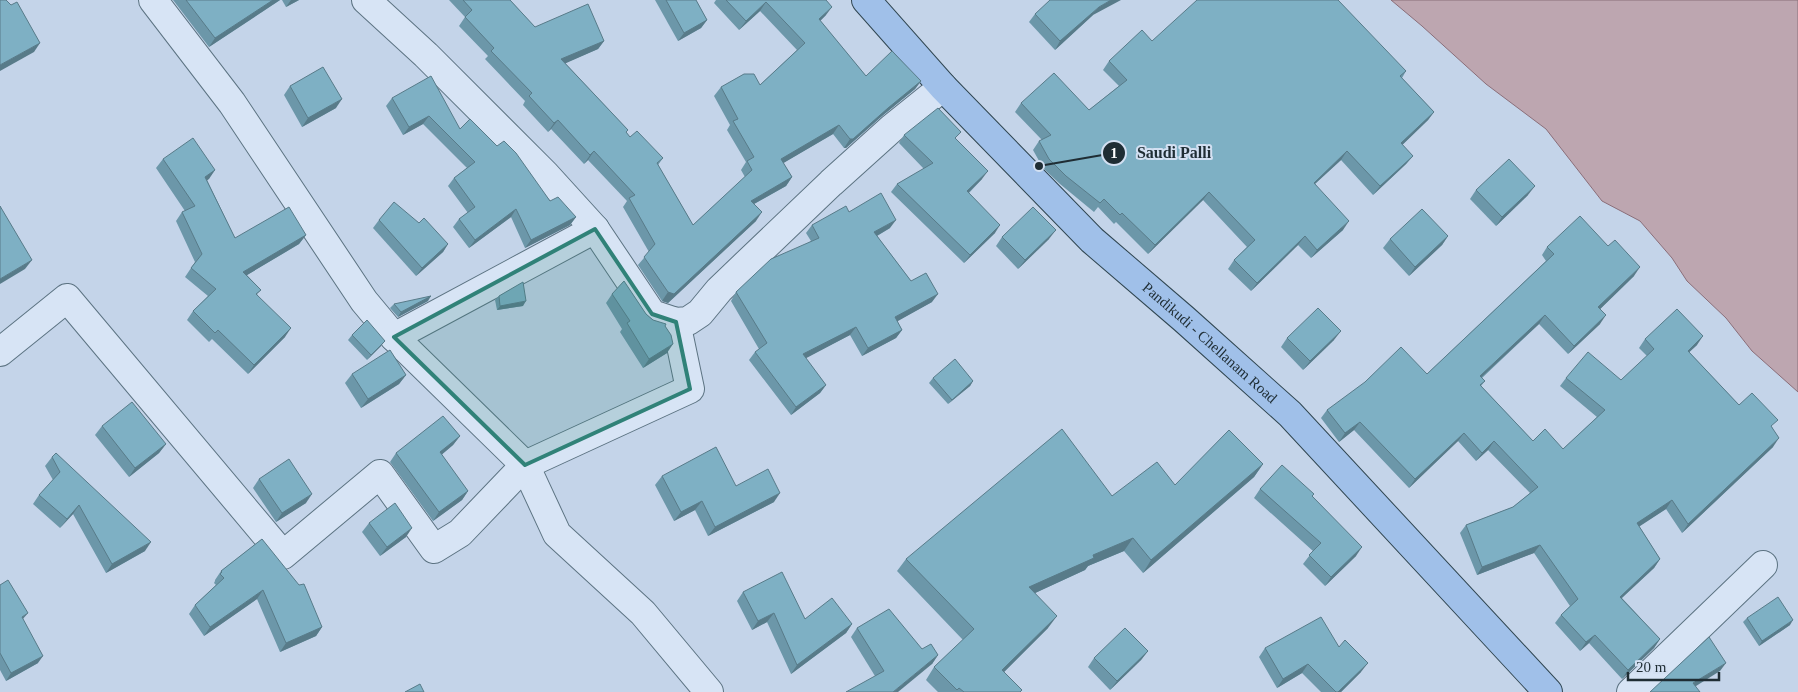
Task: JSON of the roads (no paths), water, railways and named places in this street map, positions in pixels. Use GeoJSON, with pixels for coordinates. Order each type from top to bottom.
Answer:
{"type":"FeatureCollection","features":[{"type":"Feature","properties":{"kind":"main road","name":"Pandikudi - Chellanam Road"},"geometry":{"type":"LineString","coordinates":[[866,0],[943,87],[1092,240],[1290,414],[1548,692]]}},
{"type":"Feature","properties":{"kind":"street"},"geometry":{"type":"LineString","coordinates":[[153,0],[232,103],[364,301],[394,337],[525,465],[557,534],[643,613],[709,692]]}},
{"type":"Feature","properties":{"kind":"street"},"geometry":{"type":"LineString","coordinates":[[366,0],[426,55],[531,160],[595,229],[652,314],[676,322],[688,321],[700,313],[719,290],[831,183],[892,128],[943,87]]}},
{"type":"Feature","properties":{"kind":"street"},"geometry":{"type":"LineString","coordinates":[[394,337],[595,229]]}},
{"type":"Feature","properties":{"kind":"street"},"geometry":{"type":"LineString","coordinates":[[0,352],[67,298],[283,555],[380,474],[434,549],[460,534],[525,465],[690,389],[676,322]]}},
{"type":"Feature","properties":{"kind":"street"},"geometry":{"type":"LineString","coordinates":[[1631,692],[1763,566]]}},
{"type":"Feature","properties":{"kind":"place","name":"Saudi Palli"},"geometry":{"type":"Point","coordinates":[1039,166]}}]}
